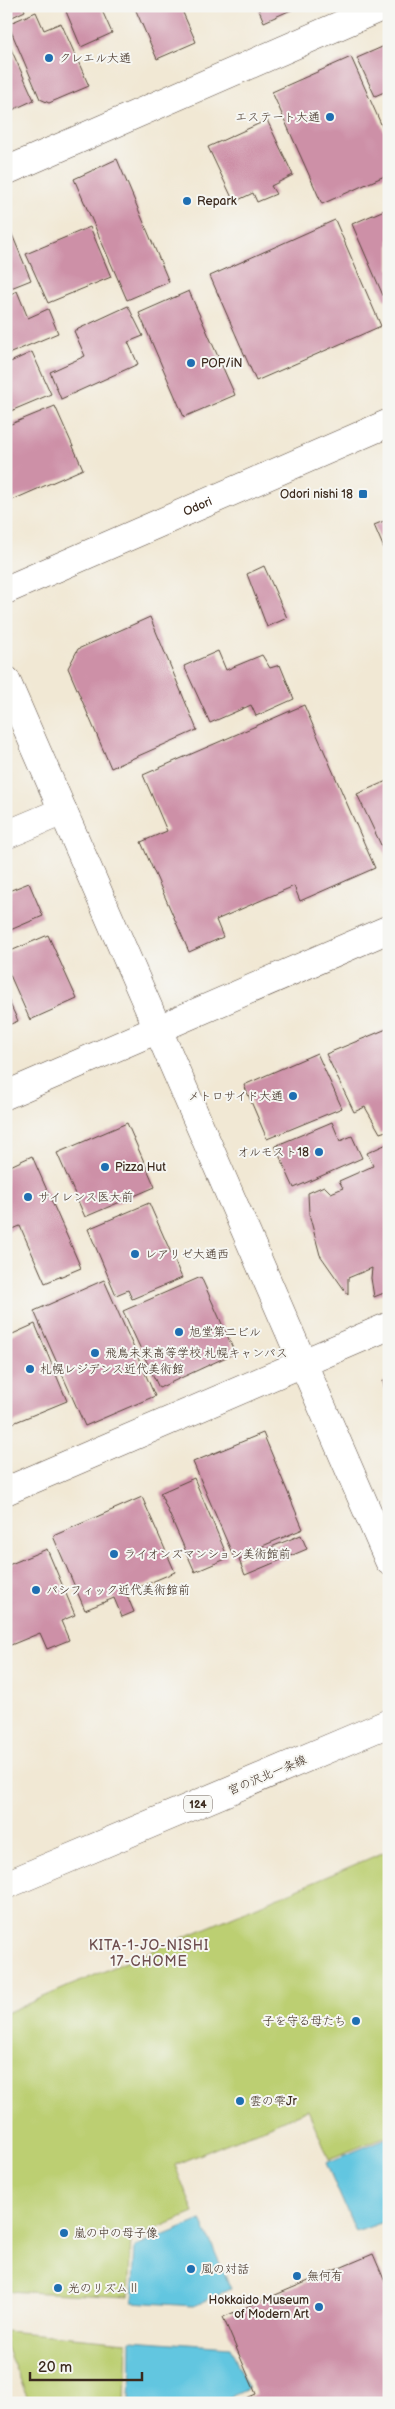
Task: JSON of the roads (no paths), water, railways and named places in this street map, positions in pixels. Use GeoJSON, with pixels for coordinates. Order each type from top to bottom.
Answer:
{"type":"FeatureCollection","features":[{"type":"Feature","properties":{"kind":"street"},"geometry":{"type":"LineString","coordinates":[[6,171],[384,6]]}},
{"type":"Feature","properties":{"kind":"street","name":"Odori"},"geometry":{"type":"LineString","coordinates":[[6,590],[389,423]]}},
{"type":"Feature","properties":{"kind":"street"},"geometry":{"type":"LineString","coordinates":[[6,680],[389,1561]]}},
{"type":"Feature","properties":{"kind":"street"},"geometry":{"type":"LineString","coordinates":[[6,835],[63,811]]}},
{"type":"Feature","properties":{"kind":"street"},"geometry":{"type":"LineString","coordinates":[[6,1095],[389,928]]}},
{"type":"Feature","properties":{"kind":"street"},"geometry":{"type":"LineString","coordinates":[[6,1491],[389,1326]]}},
{"type":"Feature","properties":{"kind":"street","name":"宮の沢北一条線"},"geometry":{"type":"LineString","coordinates":[[6,1885],[389,1723]]}},
{"type":"Feature","properties":{"kind":"water"},"geometry":{"type":"Polygon","coordinates":[[[389,2137],[389,2220],[356,2232],[326,2163],[389,2137]]]}},
{"type":"Feature","properties":{"kind":"water"},"geometry":{"type":"Polygon","coordinates":[[[201,2220],[231,2289],[194,2306],[132,2302],[135,2247],[201,2220]]]}},
{"type":"Feature","properties":{"kind":"water"},"geometry":{"type":"Polygon","coordinates":[[[131,2340],[230,2347],[248,2389],[217,2403],[130,2403],[131,2340]]]}},
{"type":"Feature","properties":{"kind":"place","name":"クレエル大通"},"geometry":{"type":"Point","coordinates":[49,58]}},
{"type":"Feature","properties":{"kind":"place","name":"エステート大通"},"geometry":{"type":"Point","coordinates":[330,117]}},
{"type":"Feature","properties":{"kind":"place","name":"Repark"},"geometry":{"type":"Point","coordinates":[187,201]}},
{"type":"Feature","properties":{"kind":"place","name":"POP/iN"},"geometry":{"type":"Point","coordinates":[191,363]}},
{"type":"Feature","properties":{"kind":"place","name":"Odori nishi 18"},"geometry":{"type":"Point","coordinates":[363,494]}},
{"type":"Feature","properties":{"kind":"place","name":"メトロサイド大通"},"geometry":{"type":"Point","coordinates":[293,1096]}},
{"type":"Feature","properties":{"kind":"place","name":"オルモスト18"},"geometry":{"type":"Point","coordinates":[319,1152]}},
{"type":"Feature","properties":{"kind":"place","name":"Pizza Hut"},"geometry":{"type":"Point","coordinates":[105,1167]}},
{"type":"Feature","properties":{"kind":"place","name":"サイレンス医大前"},"geometry":{"type":"Point","coordinates":[28,1197]}},
{"type":"Feature","properties":{"kind":"place","name":"レアリゼ大通西"},"geometry":{"type":"Point","coordinates":[135,1254]}},
{"type":"Feature","properties":{"kind":"place","name":"旭堂第二ビル"},"geometry":{"type":"Point","coordinates":[179,1332]}},
{"type":"Feature","properties":{"kind":"place","name":"飛鳥未来高等学校 札幌キャンパス"},"geometry":{"type":"Point","coordinates":[95,1353]}},
{"type":"Feature","properties":{"kind":"place","name":"札幌レジデンス近代美術館"},"geometry":{"type":"Point","coordinates":[30,1369]}},
{"type":"Feature","properties":{"kind":"place","name":"ライオンズマンション美術館前"},"geometry":{"type":"Point","coordinates":[114,1554]}},
{"type":"Feature","properties":{"kind":"place","name":"パシフィック近代美術館前"},"geometry":{"type":"Point","coordinates":[36,1590]}},
{"type":"Feature","properties":{"kind":"place","name":"子を守る母たち"},"geometry":{"type":"Point","coordinates":[356,2021]}},
{"type":"Feature","properties":{"kind":"place","name":"雲の雫Jr"},"geometry":{"type":"Point","coordinates":[240,2101]}},
{"type":"Feature","properties":{"kind":"place","name":"嵐の中の母子像"},"geometry":{"type":"Point","coordinates":[64,2233]}},
{"type":"Feature","properties":{"kind":"place","name":"風の対話"},"geometry":{"type":"Point","coordinates":[191,2269]}},
{"type":"Feature","properties":{"kind":"place","name":"無何有"},"geometry":{"type":"Point","coordinates":[297,2276]}},
{"type":"Feature","properties":{"kind":"place","name":"光のリズムⅡ"},"geometry":{"type":"Point","coordinates":[58,2288]}},
{"type":"Feature","properties":{"kind":"place","name":"Hokkaido Museum of Modern Art"},"geometry":{"type":"Point","coordinates":[319,2307]}},
{"type":"Feature","properties":{"kind":"district","name":"KITA-1-JO-NISHI 17-CHOME"},"geometry":{"type":"Point","coordinates":[149,1954]}}]}
